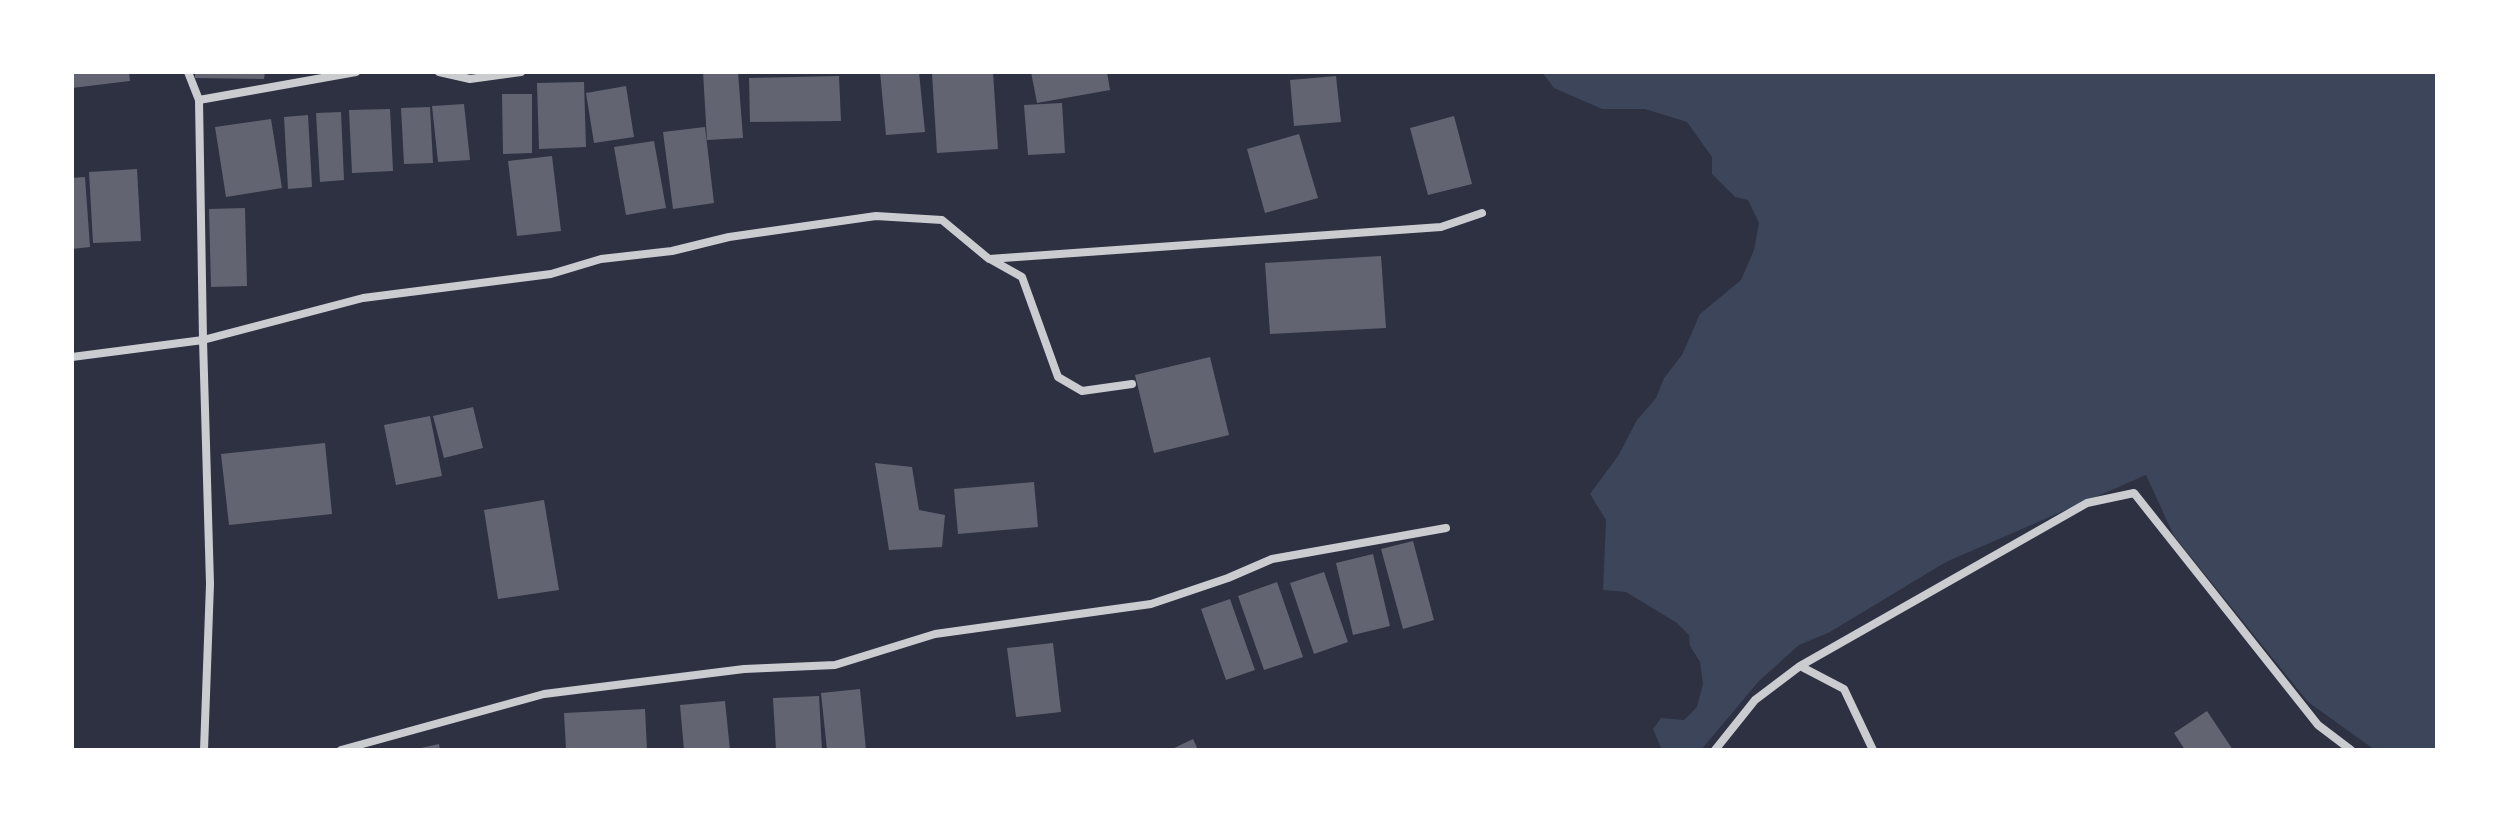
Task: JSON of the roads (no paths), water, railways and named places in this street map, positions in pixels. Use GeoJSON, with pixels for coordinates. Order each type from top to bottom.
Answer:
{"type":"FeatureCollection","features":[{"type":"Feature","properties":{"kind":"street"},"geometry":{"type":"LineString","coordinates":[[188,72],[199,100],[210,584],[204,750]]}},
{"type":"Feature","properties":{"kind":"street"},"geometry":{"type":"LineString","coordinates":[[199,100],[356,72]]}},
{"type":"Feature","properties":{"kind":"street"},"geometry":{"type":"LineString","coordinates":[[439,72],[470,79],[521,72]]}},
{"type":"Feature","properties":{"kind":"street"},"geometry":{"type":"LineString","coordinates":[[989,259],[1441,227],[1482,213]]}},
{"type":"Feature","properties":{"kind":"street"},"geometry":{"type":"LineString","coordinates":[[72,357],[203,340],[363,298],[551,274],[601,259],[672,251],[729,237],[876,216],[942,220],[989,259],[1022,277],[1058,377],[1082,391],[1132,384]]}},
{"type":"Feature","properties":{"kind":"street"},"geometry":{"type":"LineString","coordinates":[[1715,750],[1755,700],[1800,666],[2087,503],[2134,493],[2318,725],[2351,750]]}},
{"type":"Feature","properties":{"kind":"street"},"geometry":{"type":"LineString","coordinates":[[341,750],[544,694],[744,669],[835,665],[935,634],[1151,604],[1228,578],[1272,559],[1446,528]]}},
{"type":"Feature","properties":{"kind":"street"},"geometry":{"type":"LineString","coordinates":[[1800,666],[1844,689],[1873,750]]}}]}
